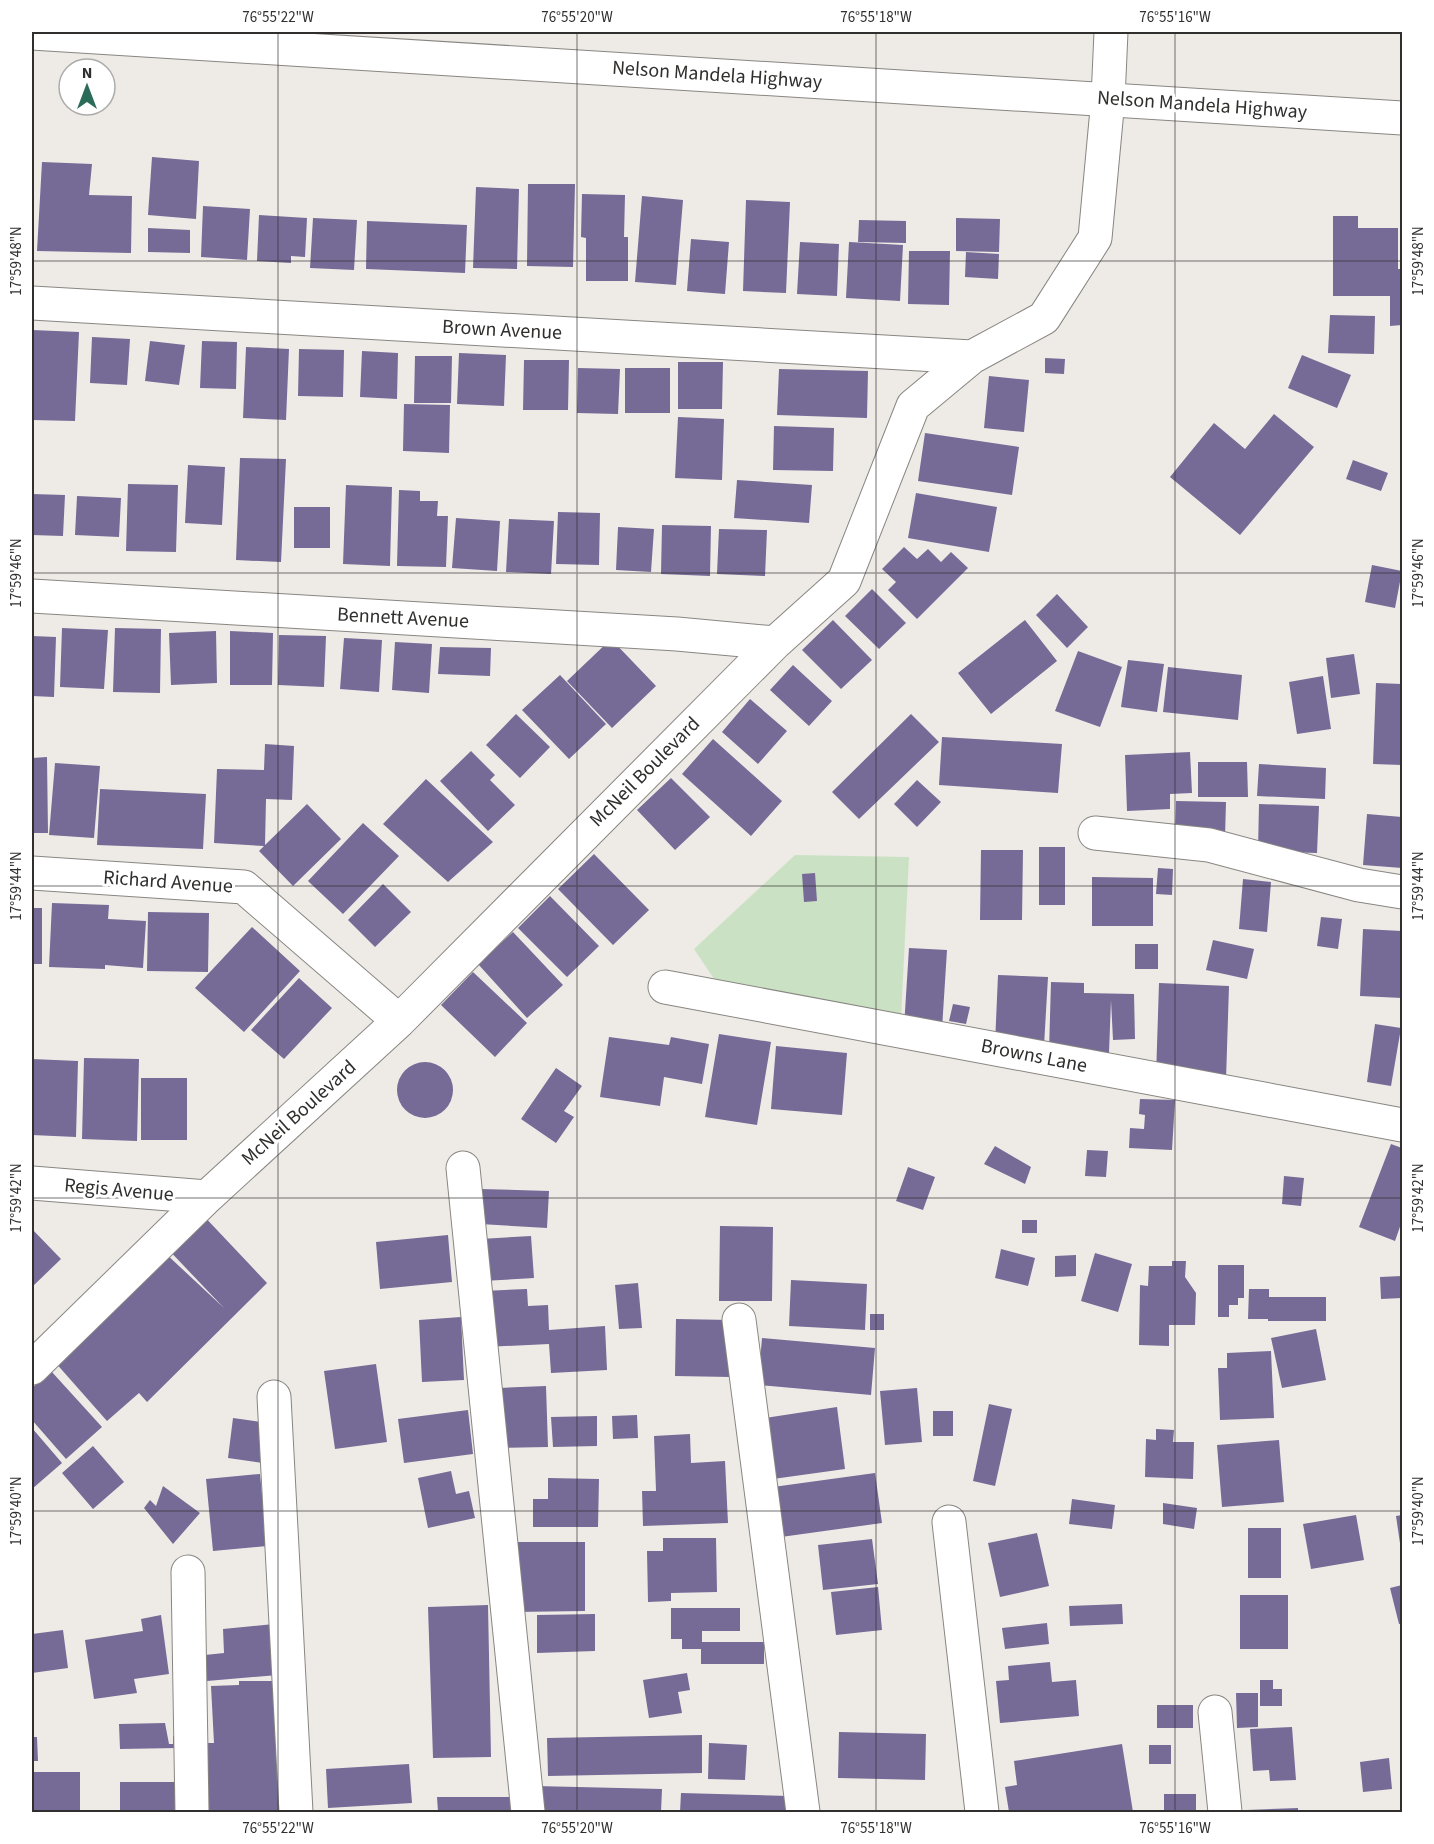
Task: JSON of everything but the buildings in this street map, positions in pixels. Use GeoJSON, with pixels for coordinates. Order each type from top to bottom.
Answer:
{"type":"FeatureCollection","features":[{"type":"Feature","properties":{"kind":"main road","name":"McNeil Boulevard"},"geometry":{"type":"LineString","coordinates":[[32,1368],[207,1197],[399,1021],[775,643],[844,581],[913,406],[972,357],[1044,318],[1095,238],[1108,99],[1111,32]]}},
{"type":"Feature","properties":{"kind":"main road","name":"Nelson Mandela Highway"},"geometry":{"type":"LineString","coordinates":[[32,33],[1402,118]]}},
{"type":"Feature","properties":{"kind":"main road","name":"Brown Avenue"},"geometry":{"type":"LineString","coordinates":[[32,303],[972,357]]}},
{"type":"Feature","properties":{"kind":"main road","name":"Bennett Avenue"},"geometry":{"type":"LineString","coordinates":[[32,596],[677,634],[775,643]]}},
{"type":"Feature","properties":{"kind":"main road"},"geometry":{"type":"LineString","coordinates":[[1095,833],[1209,845],[1359,885],[1402,892]]}},
{"type":"Feature","properties":{"kind":"main road","name":"Richard Avenue"},"geometry":{"type":"LineString","coordinates":[[32,873],[244,887],[399,1021]]}},
{"type":"Feature","properties":{"kind":"main road","name":"Browns Lane"},"geometry":{"type":"LineString","coordinates":[[665,987],[1402,1125]]}},
{"type":"Feature","properties":{"kind":"main road"},"geometry":{"type":"LineString","coordinates":[[463,1168],[528,1812]]}},
{"type":"Feature","properties":{"kind":"main road","name":"Regis Avenue"},"geometry":{"type":"LineString","coordinates":[[32,1183],[207,1197]]}},
{"type":"Feature","properties":{"kind":"main road"},"geometry":{"type":"LineString","coordinates":[[739,1320],[803,1812]]}},
{"type":"Feature","properties":{"kind":"main road"},"geometry":{"type":"LineString","coordinates":[[274,1397],[296,1812]]}},
{"type":"Feature","properties":{"kind":"main road"},"geometry":{"type":"LineString","coordinates":[[949,1522],[982,1812]]}},
{"type":"Feature","properties":{"kind":"main road"},"geometry":{"type":"LineString","coordinates":[[188,1572],[192,1812]]}},
{"type":"Feature","properties":{"kind":"main road"},"geometry":{"type":"LineString","coordinates":[[1215,1712],[1225,1812]]}},
{"type":"Feature","properties":{"kind":"green space"},"geometry":{"type":"Polygon","coordinates":[[[795,855],[909,857],[900,1039],[734,1009],[694,949],[795,855]]]}}]}
